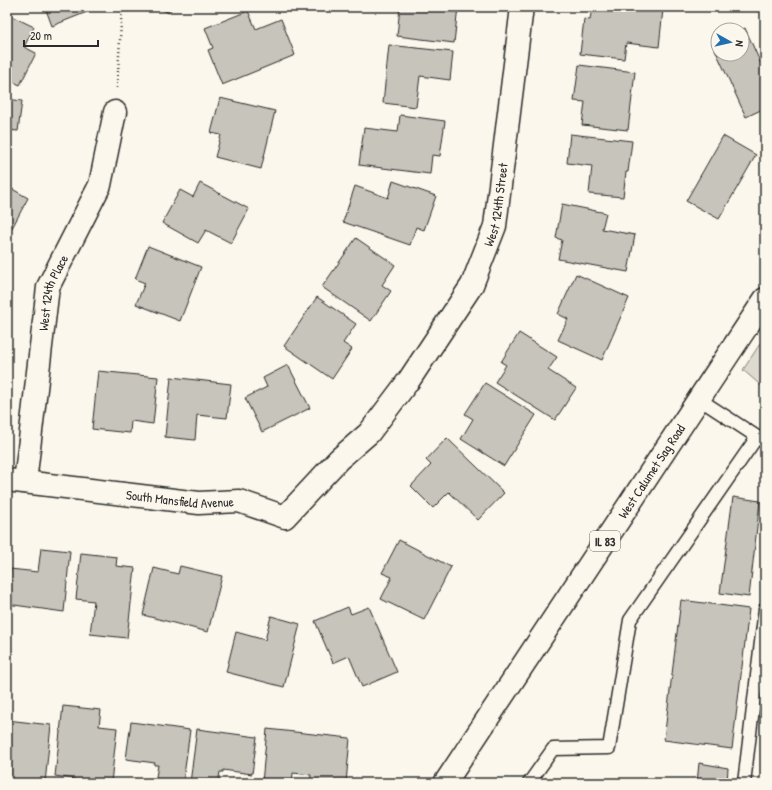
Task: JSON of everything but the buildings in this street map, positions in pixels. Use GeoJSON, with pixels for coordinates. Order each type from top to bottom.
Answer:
{"type":"FeatureCollection","features":[{"type":"Feature","properties":{"kind":"street","name":"West 124th Street"},"geometry":{"type":"LineString","coordinates":[[409,380],[472,285],[495,226],[522,7]]}},
{"type":"Feature","properties":{"kind":"street","name":"West 124th Place"},"geometry":{"type":"LineString","coordinates":[[16,481],[48,287],[100,185],[115,112]]}},
{"type":"Feature","properties":{"kind":"street","name":"West Calumet Sag Road"},"geometry":{"type":"LineString","coordinates":[[446,783],[765,299]]}},
{"type":"Feature","properties":{"kind":"street","name":"South Mansfield Avenue"},"geometry":{"type":"LineString","coordinates":[[16,481],[199,503],[238,501],[285,517],[339,459],[369,433],[409,380]]}},
{"type":"Feature","properties":{"kind":"lane"},"geometry":{"type":"LineString","coordinates":[[529,783],[553,749],[608,748],[630,620],[761,439],[699,399]]}},
{"type":"Feature","properties":{"kind":"lane"},"geometry":{"type":"LineString","coordinates":[[744,783],[765,609]]}},
{"type":"Feature","properties":{"kind":"path"},"geometry":{"type":"LineString","coordinates":[[115,112],[122,7]]}},
{"type":"Feature","properties":{"kind":"shaded area"},"geometry":{"type":"Polygon","coordinates":[[[765,336],[765,389],[743,370],[765,336]]]}}]}
